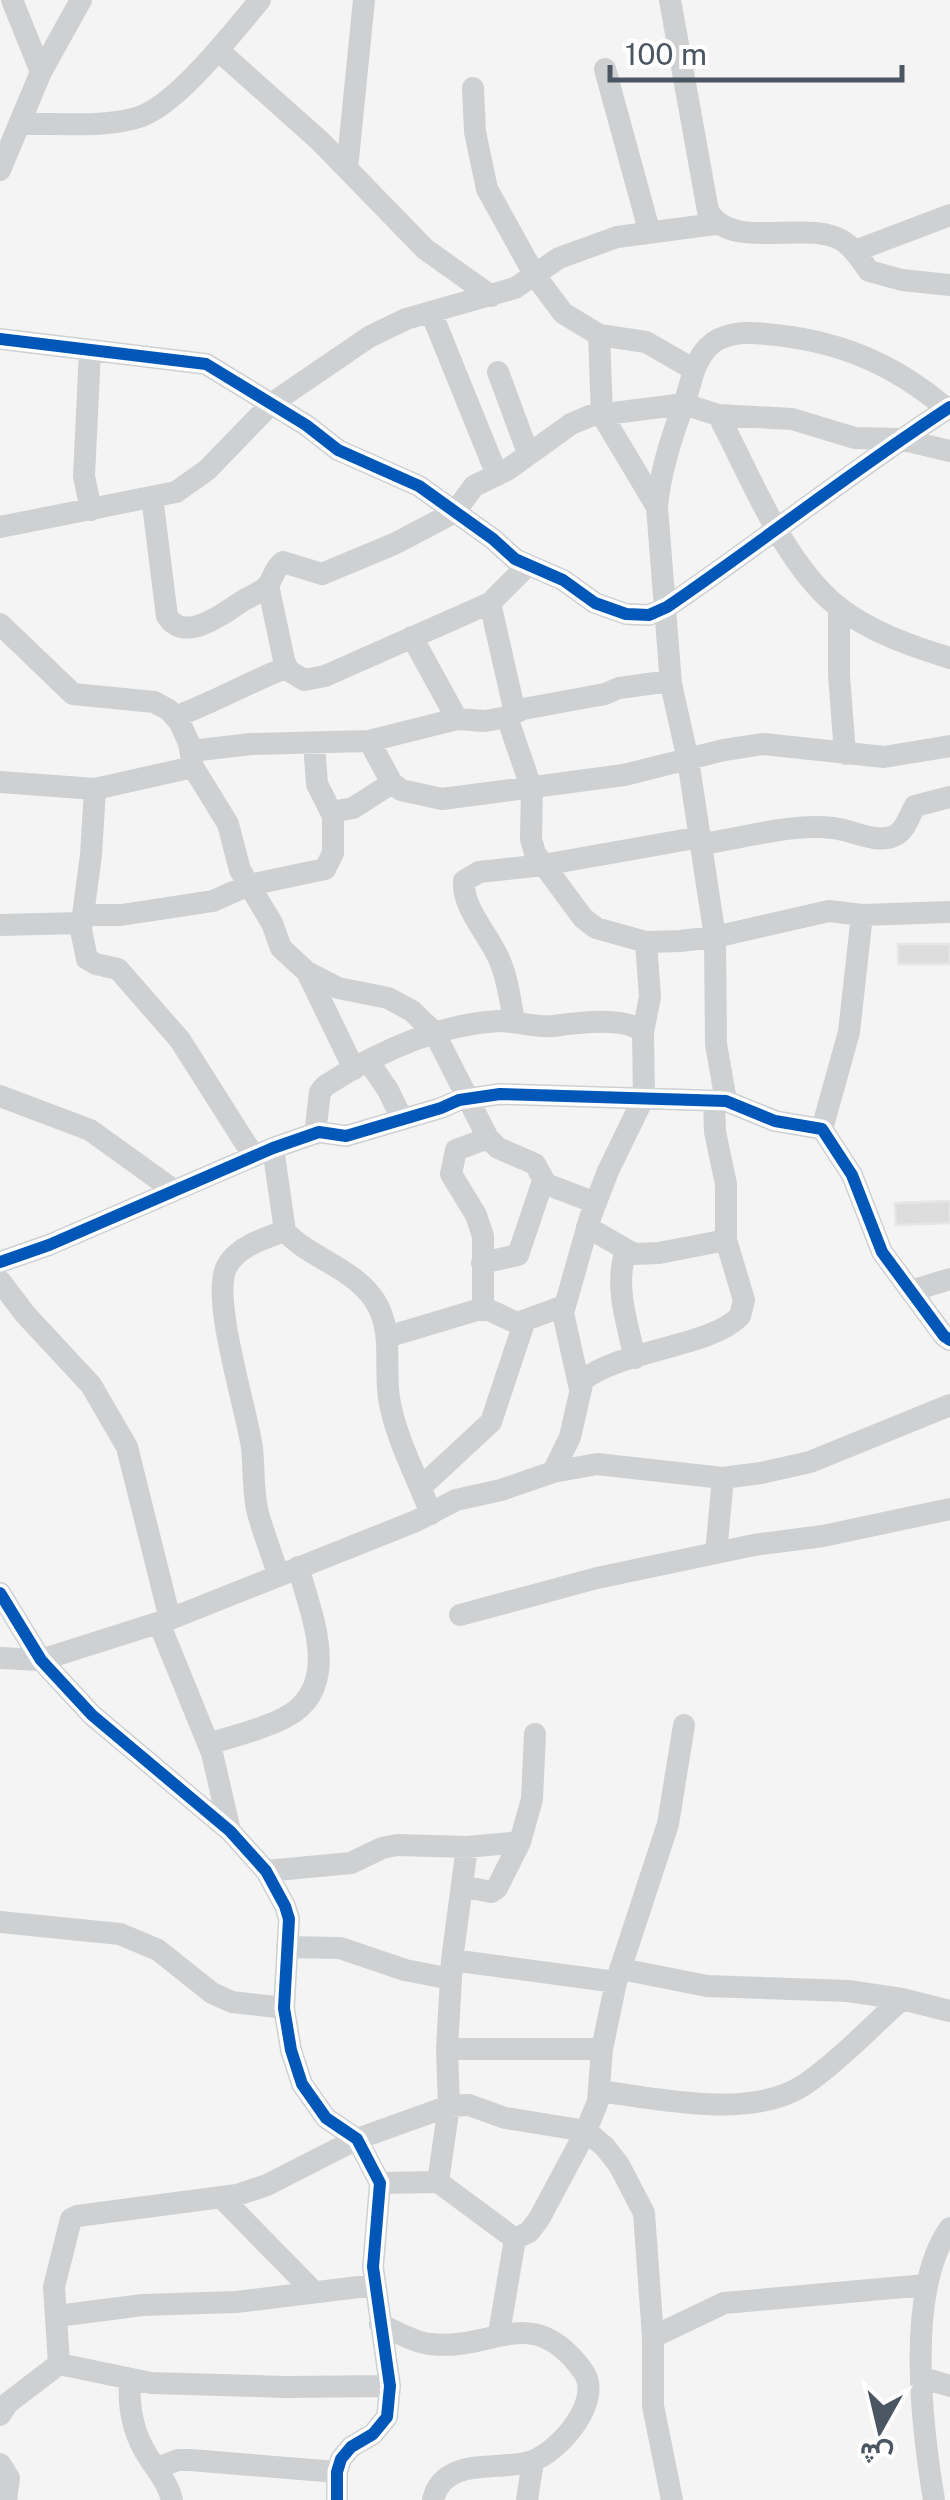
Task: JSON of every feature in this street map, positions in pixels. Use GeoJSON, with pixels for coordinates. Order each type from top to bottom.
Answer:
{"type":"FeatureCollection","features":[{"type":"Feature","properties":{"kind":"street"},"geometry":{"type":"LineString","coordinates":[[12,0],[40,72]]}},
{"type":"Feature","properties":{"kind":"street"},"geometry":{"type":"LineString","coordinates":[[0,170],[40,72],[81,0]]}},
{"type":"Feature","properties":{"kind":"street"},"geometry":{"type":"LineString","coordinates":[[19,124],[115,122],[141,117],[188,80],[260,0]]}},
{"type":"Feature","properties":{"kind":"street"},"geometry":{"type":"LineString","coordinates":[[347,169],[364,0]]}},
{"type":"Feature","properties":{"kind":"street"},"geometry":{"type":"LineString","coordinates":[[670,0],[708,211],[715,224]]}},
{"type":"Feature","properties":{"kind":"street"},"geometry":{"type":"LineString","coordinates":[[218,50],[320,141],[425,249],[491,296]]}},
{"type":"Feature","properties":{"kind":"street"},"geometry":{"type":"LineString","coordinates":[[604,69],[649,230]]}},
{"type":"Feature","properties":{"kind":"street"},"geometry":{"type":"LineString","coordinates":[[473,88],[475,132],[488,189],[534,274],[563,312],[599,334],[646,342],[693,369]]}},
{"type":"Feature","properties":{"kind":"street"},"geometry":{"type":"LineString","coordinates":[[855,251],[950,215]]}},
{"type":"Feature","properties":{"kind":"street"},"geometry":{"type":"LineString","coordinates":[[0,527],[176,492],[197,478],[270,404],[369,337],[406,319],[515,288],[559,258],[617,237],[715,224],[730,230],[818,233],[840,238],[869,271],[883,277],[950,285]]}},
{"type":"Feature","properties":{"kind":"street"},"geometry":{"type":"LineString","coordinates":[[431,312],[497,475]]}},
{"type":"Feature","properties":{"kind":"street"},"geometry":{"type":"LineString","coordinates":[[599,334],[602,414],[657,507]]}},
{"type":"Feature","properties":{"kind":"street"},"geometry":{"type":"LineString","coordinates":[[0,339],[206,364],[306,425],[338,450],[396,474],[528,565],[564,580],[594,603],[626,614],[649,615],[667,607],[948,408],[916,383],[862,355],[810,338],[726,335],[708,346],[693,369],[659,484],[657,507],[667,607],[670,681],[688,760],[715,937],[720,1101],[714,1132],[726,1184],[726,1240],[744,1300],[740,1316],[717,1330],[590,1374],[580,1389],[570,1437],[553,1472]]}},
{"type":"Feature","properties":{"kind":"street"},"geometry":{"type":"LineString","coordinates":[[90,352],[84,476],[91,510]]}},
{"type":"Feature","properties":{"kind":"street"},"geometry":{"type":"LineString","coordinates":[[498,372],[528,454]]}},
{"type":"Feature","properties":{"kind":"street"},"geometry":{"type":"LineString","coordinates":[[152,497],[167,616],[172,624],[181,627],[205,624],[268,585],[276,567],[283,562],[312,572],[330,572],[455,512],[474,486],[497,475],[571,424],[602,414],[684,404],[718,415],[792,419],[854,438],[900,439],[950,451]]}},
{"type":"Feature","properties":{"kind":"street"},"geometry":{"type":"LineString","coordinates":[[718,415],[778,531],[814,583],[839,607],[898,642],[950,658]]}},
{"type":"Feature","properties":{"kind":"street"},"geometry":{"type":"LineString","coordinates":[[268,585],[287,667],[304,680],[325,676],[490,603],[528,565]]}},
{"type":"Feature","properties":{"kind":"street"},"geometry":{"type":"LineString","coordinates":[[490,603],[511,715],[532,790],[532,839],[543,865],[583,918],[596,928],[646,942],[715,937],[829,910],[862,915],[950,912]]}},
{"type":"Feature","properties":{"kind":"street"},"geometry":{"type":"LineString","coordinates":[[839,607],[838,675],[844,754]]}},
{"type":"Feature","properties":{"kind":"street"},"geometry":{"type":"LineString","coordinates":[[0,624],[72,694],[154,702],[174,716],[192,759],[228,824],[234,855],[272,923],[281,948],[307,972],[338,988],[388,998],[412,1012],[434,1032],[488,1138],[498,1148],[535,1164],[543,1181],[596,1203]]}},
{"type":"Feature","properties":{"kind":"street"},"geometry":{"type":"LineString","coordinates":[[412,637],[457,719]]}},
{"type":"Feature","properties":{"kind":"street"},"geometry":{"type":"LineString","coordinates":[[174,716],[215,702],[287,667]]}},
{"type":"Feature","properties":{"kind":"street"},"geometry":{"type":"LineString","coordinates":[[0,782],[95,789],[251,744],[369,741],[457,719],[485,721],[618,688],[670,681]]}},
{"type":"Feature","properties":{"kind":"street"},"geometry":{"type":"LineString","coordinates":[[369,741],[392,783],[401,790],[442,799],[624,776],[764,744],[884,758],[950,746]]}},
{"type":"Feature","properties":{"kind":"street"},"geometry":{"type":"LineString","coordinates":[[0,925],[121,915],[213,902],[249,885],[325,870],[333,853],[333,816],[317,784],[314,744]]}},
{"type":"Feature","properties":{"kind":"street"},"geometry":{"type":"LineString","coordinates":[[333,816],[392,783]]}},
{"type":"Feature","properties":{"kind":"street"},"geometry":{"type":"LineString","coordinates":[[95,789],[92,855],[82,919],[83,947],[88,959],[118,969],[180,1040],[263,1151],[285,1231],[344,1272],[373,1298],[387,1337],[389,1399],[431,1514]]}},
{"type":"Feature","properties":{"kind":"street"},"geometry":{"type":"LineString","coordinates":[[514,1021],[498,956],[464,894],[464,881],[479,872],[796,828],[834,828],[861,836],[890,838],[902,832],[915,806],[950,796]]}},
{"type":"Feature","properties":{"kind":"street"},"geometry":{"type":"LineString","coordinates":[[822,1130],[849,1032],[862,915]]}},
{"type":"Feature","properties":{"kind":"street"},"geometry":{"type":"LineString","coordinates":[[580,1389],[564,1327],[564,1306],[596,1203],[644,1097],[643,1032],[650,998],[646,942]]}},
{"type":"Feature","properties":{"kind":"street"},"geometry":{"type":"LineString","coordinates":[[307,972],[361,1065],[388,1090],[402,1119]]}},
{"type":"Feature","properties":{"kind":"street"},"geometry":{"type":"LineString","coordinates":[[315,1134],[320,1092],[361,1065],[434,1032],[514,1021],[550,1026],[618,1022],[635,1025],[643,1032]]}},
{"type":"Feature","properties":{"kind":"street"},"geometry":{"type":"LineString","coordinates":[[0,1262],[263,1151],[315,1134],[346,1136],[466,1100],[500,1094],[720,1101],[775,1121],[822,1130],[852,1175],[882,1252],[950,1340]]}},
{"type":"Feature","properties":{"kind":"street"},"geometry":{"type":"LineString","coordinates":[[0,1096],[90,1130],[172,1189]]}},
{"type":"Feature","properties":{"kind":"street"},"geometry":{"type":"LineString","coordinates":[[482,1310],[481,1227],[451,1174],[456,1150],[488,1138]]}},
{"type":"Feature","properties":{"kind":"street"},"geometry":{"type":"LineString","coordinates":[[482,1262],[518,1255],[543,1181]]}},
{"type":"Feature","properties":{"kind":"street"},"geometry":{"type":"LineString","coordinates":[[587,1227],[634,1254],[660,1254],[726,1240]]}},
{"type":"Feature","properties":{"kind":"street"},"geometry":{"type":"LineString","coordinates":[[209,1744],[284,1718],[299,1708],[310,1693],[320,1664],[320,1646],[257,1508],[252,1446],[224,1301],[226,1267],[254,1243],[285,1231]]}},
{"type":"Feature","properties":{"kind":"street"},"geometry":{"type":"LineString","coordinates":[[626,1250],[621,1285],[634,1358]]}},
{"type":"Feature","properties":{"kind":"street"},"geometry":{"type":"LineString","coordinates":[[911,1291],[950,1278]]}},
{"type":"Feature","properties":{"kind":"street"},"geometry":{"type":"LineString","coordinates":[[0,1281],[90,1385],[126,1446],[165,1621],[209,1744],[230,1832]]}},
{"type":"Feature","properties":{"kind":"street"},"geometry":{"type":"LineString","coordinates":[[387,1337],[482,1310],[517,1323],[564,1306]]}},
{"type":"Feature","properties":{"kind":"street"},"geometry":{"type":"LineString","coordinates":[[421,1487],[491,1422],[524,1320]]}},
{"type":"Feature","properties":{"kind":"street"},"geometry":{"type":"LineString","coordinates":[[0,1658],[40,1660],[165,1621],[431,1514],[469,1495],[502,1490],[553,1472],[598,1464],[723,1478],[810,1462],[950,1405]]}},
{"type":"Feature","properties":{"kind":"street"},"geometry":{"type":"LineString","coordinates":[[716,1553],[723,1478]]}},
{"type":"Feature","properties":{"kind":"street"},"geometry":{"type":"LineString","coordinates":[[460,1615],[598,1578],[950,1509]]}},
{"type":"Feature","properties":{"kind":"street"},"geometry":{"type":"LineString","coordinates":[[0,1593],[40,1660],[92,1715],[230,1832],[266,1872],[285,1906],[288,1919],[284,2008],[302,2084],[326,2118],[356,2138],[380,2183],[373,2268],[390,2386],[387,2417],[373,2434],[351,2447],[341,2459],[337,2500]]}},
{"type":"Feature","properties":{"kind":"street"},"geometry":{"type":"LineString","coordinates":[[515,2239],[529,2232],[538,2220],[586,2131],[600,2091],[602,2049],[618,1976],[668,1824],[684,1725]]}},
{"type":"Feature","properties":{"kind":"street"},"geometry":{"type":"LineString","coordinates":[[462,1886],[491,1892],[497,1888],[520,1842],[532,1799],[535,1734]]}},
{"type":"Feature","properties":{"kind":"street"},"geometry":{"type":"LineString","coordinates":[[266,1872],[350,1863],[396,1845],[467,1847],[520,1842]]}},
{"type":"Feature","properties":{"kind":"street"},"geometry":{"type":"LineString","coordinates":[[438,2182],[448,2106],[452,1969],[467,1847]]}},
{"type":"Feature","properties":{"kind":"street"},"geometry":{"type":"LineString","coordinates":[[0,1922],[120,1934],[158,1950],[212,1993],[232,2002],[284,2008]]}},
{"type":"Feature","properties":{"kind":"street"},"geometry":{"type":"LineString","coordinates":[[287,1947],[340,1948],[405,1970],[618,1976],[707,1986],[848,1991],[950,2011]]}},
{"type":"Feature","properties":{"kind":"street"},"geometry":{"type":"LineString","coordinates":[[600,2091],[708,2104],[782,2095],[803,2086],[902,1999]]}},
{"type":"Feature","properties":{"kind":"street"},"geometry":{"type":"LineString","coordinates":[[447,2048],[602,2049]]}},
{"type":"Feature","properties":{"kind":"street"},"geometry":{"type":"LineString","coordinates":[[59,2364],[56,2280],[71,2220],[222,2198],[267,2185],[356,2138],[448,2106],[469,2105],[506,2118],[586,2131],[619,2165],[644,2213],[653,2337],[652,2406],[672,2500]]}},
{"type":"Feature","properties":{"kind":"street"},"geometry":{"type":"LineString","coordinates":[[380,2183],[438,2182],[515,2239]]}},
{"type":"Feature","properties":{"kind":"street"},"geometry":{"type":"LineString","coordinates":[[222,2198],[314,2292]]}},
{"type":"Feature","properties":{"kind":"street"},"geometry":{"type":"LineString","coordinates":[[934,2500],[927,2455],[921,2346],[926,2285],[950,2228]]}},
{"type":"Feature","properties":{"kind":"street"},"geometry":{"type":"LineString","coordinates":[[499,2334],[515,2239]]}},
{"type":"Feature","properties":{"kind":"street"},"geometry":{"type":"LineString","coordinates":[[57,2316],[144,2305],[223,2304],[375,2285]]}},
{"type":"Feature","properties":{"kind":"street"},"geometry":{"type":"LineString","coordinates":[[653,2337],[724,2303],[926,2285]]}},
{"type":"Feature","properties":{"kind":"street"},"geometry":{"type":"LineString","coordinates":[[380,2324],[428,2344],[458,2344],[499,2334],[529,2333],[548,2339],[569,2354],[587,2376],[590,2395],[559,2442],[532,2461],[458,2470],[434,2492],[432,2500]]}},
{"type":"Feature","properties":{"kind":"street"},"geometry":{"type":"LineString","coordinates":[[59,2364],[130,2381],[390,2386]]}},
{"type":"Feature","properties":{"kind":"street"},"geometry":{"type":"LineString","coordinates":[[0,2415],[8,2403],[59,2364]]}},
{"type":"Feature","properties":{"kind":"street"},"geometry":{"type":"LineString","coordinates":[[923,2378],[950,2386]]}},
{"type":"Feature","properties":{"kind":"street"},"geometry":{"type":"LineString","coordinates":[[130,2381],[128,2404],[132,2420],[172,2500]]}},
{"type":"Feature","properties":{"kind":"street"},"geometry":{"type":"LineString","coordinates":[[157,2468],[190,2460],[337,2472]]}},
{"type":"Feature","properties":{"kind":"street"},"geometry":{"type":"LineString","coordinates":[[527,2500],[532,2461]]}},
{"type":"Feature","properties":{"kind":"street"},"geometry":{"type":"LineString","coordinates":[[0,2464],[9,2478],[6,2500]]}},
{"type":"Feature","properties":{"kind":"building"},"geometry":{"type":"Polygon","coordinates":[[[898,944],[950,944],[950,964],[898,964],[898,944]]]}},
{"type":"Feature","properties":{"kind":"building"},"geometry":{"type":"Polygon","coordinates":[[[950,1201],[950,1223],[896,1225],[895,1203],[950,1201]]]}},
{"type":"Feature","properties":{"kind":"cycle path"},"geometry":{"type":"LineString","coordinates":[[0,339],[206,364],[306,425],[338,450],[419,486],[515,559],[563,580],[595,603],[626,614],[649,615],[667,607],[950,407]]}},
{"type":"Feature","properties":{"kind":"cycle path"},"geometry":{"type":"LineString","coordinates":[[0,1262],[49,1245],[273,1148],[319,1132],[346,1136],[459,1100],[500,1094],[726,1101],[775,1121],[822,1129],[852,1175],[882,1252],[950,1340]]}},
{"type":"Feature","properties":{"kind":"cycle path"},"geometry":{"type":"LineString","coordinates":[[0,1593],[41,1660],[92,1715],[230,1831],[266,1871],[285,1906],[289,1919],[284,2008],[302,2084],[326,2118],[357,2139],[380,2183],[373,2267],[390,2386],[387,2417],[373,2434],[351,2447],[341,2459],[337,2500]]}}]}
